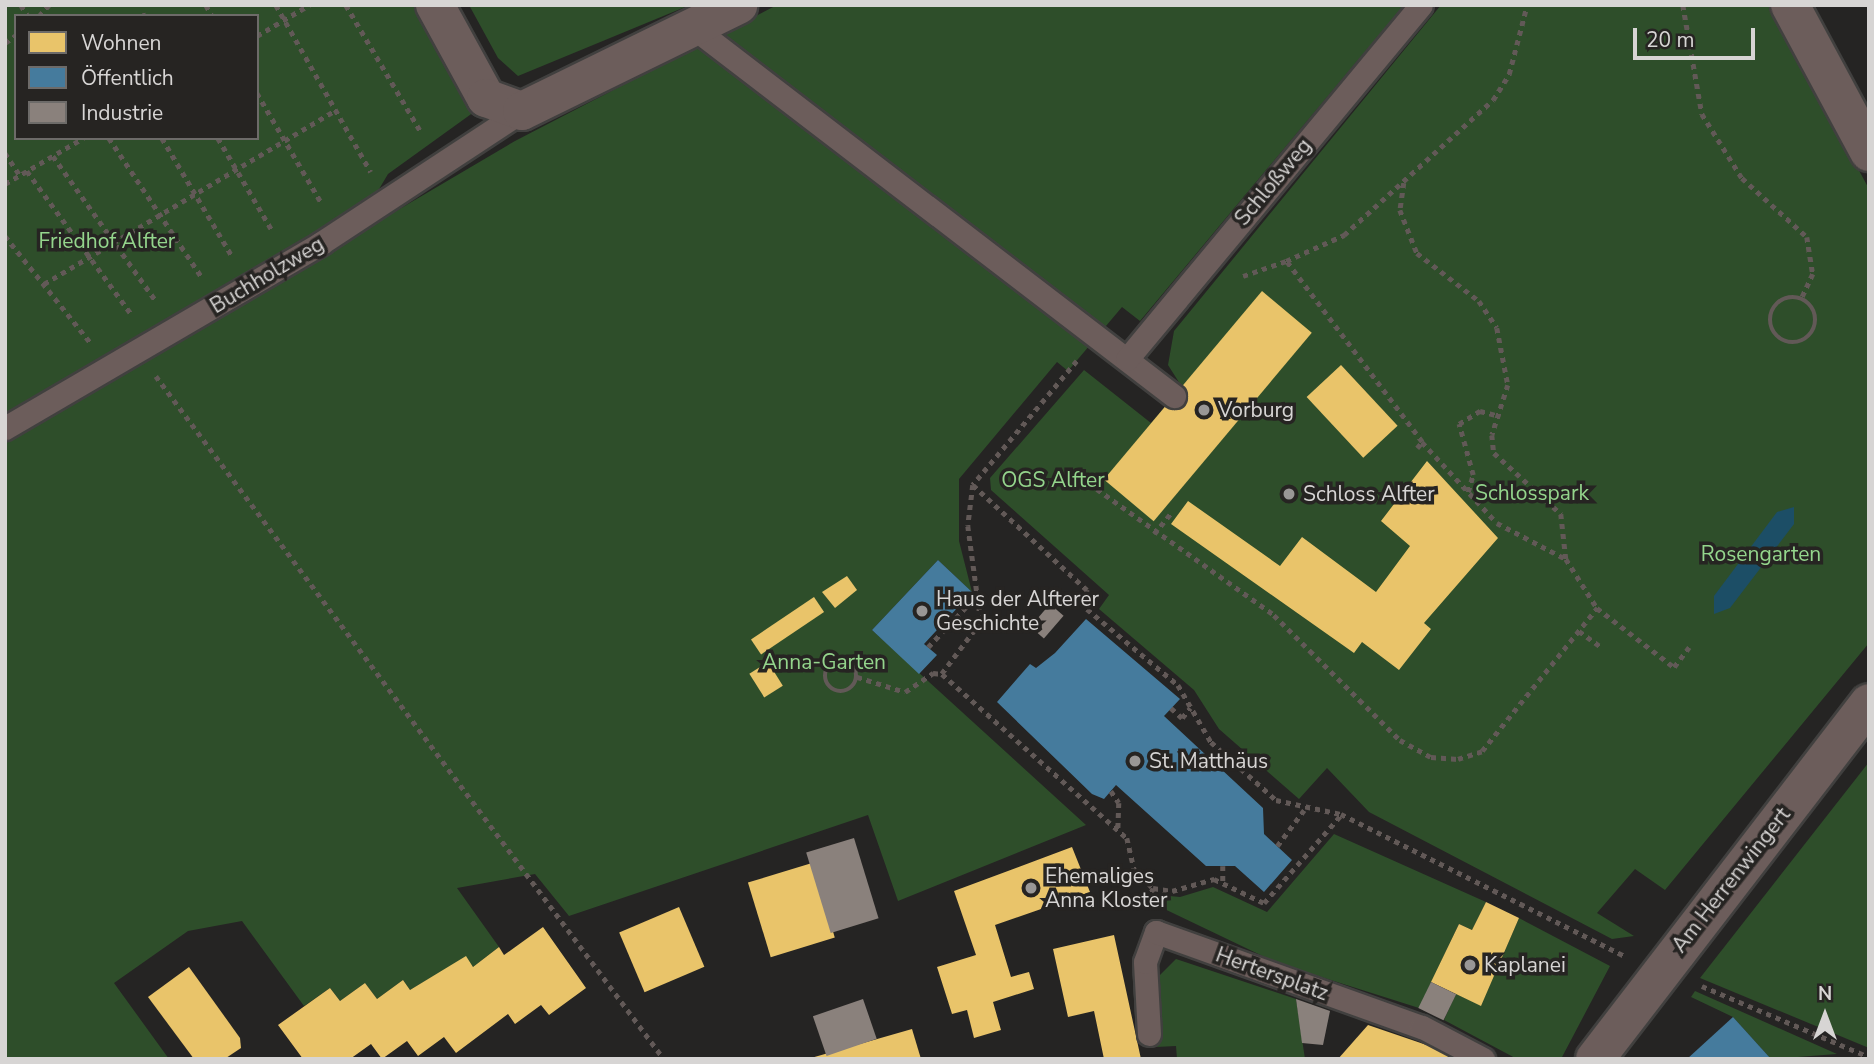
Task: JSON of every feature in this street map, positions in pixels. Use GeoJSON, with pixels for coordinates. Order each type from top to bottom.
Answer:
{"type":"FeatureCollection","features":[{"type":"Feature","properties":{"kind":"street"},"geometry":{"type":"LineString","coordinates":[[435,5],[486,97],[522,111]]}},
{"type":"Feature","properties":{"kind":"street","name":"Buchholzweg"},"geometry":{"type":"LineString","coordinates":[[522,111],[738,5]]}},
{"type":"Feature","properties":{"kind":"street"},"geometry":{"type":"LineString","coordinates":[[1790,5],[1869,152]]}},
{"type":"Feature","properties":{"kind":"street","name":"Am Herrenwingert"},"geometry":{"type":"LineString","coordinates":[[1594,1059],[1869,703]]}},
{"type":"Feature","properties":{"kind":"lane","name":"Schloßweg"},"geometry":{"type":"LineString","coordinates":[[1127,359],[1421,5]]}},
{"type":"Feature","properties":{"kind":"lane"},"geometry":{"type":"LineString","coordinates":[[694,28],[1174,396]]}},
{"type":"Feature","properties":{"kind":"lane","name":"Buchholzweg"},"geometry":{"type":"LineString","coordinates":[[5,428],[139,352],[388,200],[522,111]]}},
{"type":"Feature","properties":{"kind":"lane","name":"Hertersplatz"},"geometry":{"type":"LineString","coordinates":[[1149,1034],[1145,962],[1156,932],[1422,1027],[1483,1059]]}},
{"type":"Feature","properties":{"kind":"path"},"geometry":{"type":"LineString","coordinates":[[276,5],[334,111],[388,200]]}},
{"type":"Feature","properties":{"kind":"path"},"geometry":{"type":"LineString","coordinates":[[259,35],[309,5]]}},
{"type":"Feature","properties":{"kind":"path"},"geometry":{"type":"LineString","coordinates":[[346,5],[421,132]]}},
{"type":"Feature","properties":{"kind":"path"},"geometry":{"type":"LineString","coordinates":[[1243,276],[1286,261],[1345,235],[1405,182],[1503,87],[1527,5]]}},
{"type":"Feature","properties":{"kind":"path"},"geometry":{"type":"LineString","coordinates":[[1683,5],[1702,114],[1742,178],[1807,237],[1813,274],[1802,298]]}},
{"type":"Feature","properties":{"kind":"path"},"geometry":{"type":"LineString","coordinates":[[259,96],[321,202]]}},
{"type":"Feature","properties":{"kind":"path"},"geometry":{"type":"LineString","coordinates":[[44,284],[334,111]]}},
{"type":"Feature","properties":{"kind":"path"},"geometry":{"type":"LineString","coordinates":[[5,184],[80,140]]}},
{"type":"Feature","properties":{"kind":"path"},"geometry":{"type":"LineString","coordinates":[[110,140],[219,303]]}},
{"type":"Feature","properties":{"kind":"path"},"geometry":{"type":"LineString","coordinates":[[163,140],[232,256]]}},
{"type":"Feature","properties":{"kind":"path"},"geometry":{"type":"LineString","coordinates":[[219,140],[272,230]]}},
{"type":"Feature","properties":{"kind":"path"},"geometry":{"type":"LineString","coordinates":[[5,153],[20,175]]}},
{"type":"Feature","properties":{"kind":"path"},"geometry":{"type":"LineString","coordinates":[[53,156],[162,311]]}},
{"type":"Feature","properties":{"kind":"path"},"geometry":{"type":"LineString","coordinates":[[27,171],[135,319]]}},
{"type":"Feature","properties":{"kind":"path"},"geometry":{"type":"LineString","coordinates":[[1405,182],[1400,210],[1414,248],[1434,272],[1479,301],[1497,328],[1508,376],[1494,453],[1562,514],[1566,559],[1597,608],[1674,667],[1689,647]]}},
{"type":"Feature","properties":{"kind":"path"},"geometry":{"type":"LineString","coordinates":[[5,236],[92,346]]}},
{"type":"Feature","properties":{"kind":"path"},"geometry":{"type":"LineString","coordinates":[[1286,261],[1422,442],[1497,523],[1566,559]]}},
{"type":"Feature","properties":{"kind":"path"},"geometry":{"type":"LineString","coordinates":[[1786,298],[1802,298],[1814,309],[1816,324],[1802,341],[1787,342],[1772,328],[1771,313],[1786,298]]}},
{"type":"Feature","properties":{"kind":"path"},"geometry":{"type":"LineString","coordinates":[[139,352],[664,1059]]}},
{"type":"Feature","properties":{"kind":"path"},"geometry":{"type":"LineString","coordinates":[[942,674],[978,631],[982,590],[968,526],[973,485],[1068,371]]}},
{"type":"Feature","properties":{"kind":"path"},"geometry":{"type":"LineString","coordinates":[[1468,492],[1473,475],[1459,424],[1480,411],[1500,415]]}},
{"type":"Feature","properties":{"kind":"path"},"geometry":{"type":"LineString","coordinates":[[1417,448],[1422,442]]}},
{"type":"Feature","properties":{"kind":"path"},"geometry":{"type":"LineString","coordinates":[[973,485],[1087,590],[1087,610],[1178,685],[1191,708],[1230,758],[1284,806],[1341,814],[1620,955],[1662,969],[1869,1057]]}},
{"type":"Feature","properties":{"kind":"path"},"geometry":{"type":"LineString","coordinates":[[1097,489],[1154,534],[1274,615],[1400,740],[1431,758],[1482,751],[1597,608]]}},
{"type":"Feature","properties":{"kind":"path"},"geometry":{"type":"LineString","coordinates":[[1154,534],[1170,513]]}},
{"type":"Feature","properties":{"kind":"path"},"geometry":{"type":"LineString","coordinates":[[928,647],[982,590]]}},
{"type":"Feature","properties":{"kind":"path"},"geometry":{"type":"LineString","coordinates":[[1579,631],[1601,647]]}},
{"type":"Feature","properties":{"kind":"path"},"geometry":{"type":"LineString","coordinates":[[857,677],[850,690],[840,692],[830,688],[825,673],[841,660],[857,677],[905,692],[933,673],[942,674],[1118,831],[1130,844],[1137,873],[1153,888],[1223,881],[1264,903],[1341,814]]}},
{"type":"Feature","properties":{"kind":"path"},"geometry":{"type":"LineString","coordinates":[[1171,708],[1182,718],[1191,708]]}},
{"type":"Feature","properties":{"kind":"path"},"geometry":{"type":"LineString","coordinates":[[1111,791],[1119,803],[1118,831]]}},
{"type":"Feature","properties":{"kind":"path"},"geometry":{"type":"LineString","coordinates":[[1277,846],[1304,810]]}},
{"type":"Feature","properties":{"kind":"path"},"geometry":{"type":"LineString","coordinates":[[1223,866],[1223,881]]}},
{"type":"Feature","properties":{"kind":"path"},"geometry":{"type":"LineString","coordinates":[[1150,895],[1153,888]]}},
{"type":"Feature","properties":{"kind":"green space"},"geometry":{"type":"Polygon","coordinates":[[[5,5],[418,5],[474,112],[388,174],[372,201],[172,343],[515,141],[777,5],[1404,5],[1140,321],[1122,307],[1068,371],[1057,362],[959,479],[959,541],[972,592],[938,560],[872,630],[1086,825],[898,901],[868,815],[569,916],[535,874],[457,888],[499,947],[473,967],[466,957],[410,990],[403,980],[377,999],[365,983],[340,1001],[330,988],[304,1006],[242,921],[188,931],[114,983],[169,1059],[5,1059],[5,5]]]}},
{"type":"Feature","properties":{"kind":"green space"},"geometry":{"type":"Polygon","coordinates":[[[469,5],[690,5],[518,76],[498,58],[469,5]]]}},
{"type":"Feature","properties":{"kind":"green space","name":"Schlosspark"},"geometry":{"type":"Polygon","coordinates":[[[1441,5],[1770,5],[1869,189],[1869,643],[1665,890],[1635,869],[1597,913],[1634,936],[1612,939],[1369,812],[1327,768],[1299,799],[1219,729],[1194,690],[1099,609],[1109,595],[991,490],[990,478],[1084,370],[1151,423],[1182,387],[1168,365],[1174,331],[1441,5]]]}},
{"type":"Feature","properties":{"kind":"green space"},"geometry":{"type":"Polygon","coordinates":[[[1869,762],[1869,1048],[1700,978],[1869,762]]]}},
{"type":"Feature","properties":{"kind":"green space"},"geometry":{"type":"Polygon","coordinates":[[[1334,834],[1486,902],[1472,930],[1459,924],[1419,1008],[1277,963],[1154,904],[1159,895],[1180,897],[1213,887],[1267,912],[1334,834]]]}},
{"type":"Feature","properties":{"kind":"green space"},"geometry":{"type":"Polygon","coordinates":[[[1519,918],[1610,966],[1561,1059],[1517,1059],[1444,1020],[1456,994],[1481,1005],[1519,918]]]}},
{"type":"Feature","properties":{"kind":"green space"},"geometry":{"type":"Polygon","coordinates":[[[1176,959],[1296,999],[1305,1059],[1177,1059],[1176,1046],[1156,1047],[1159,976],[1176,959]]]}},
{"type":"Feature","properties":{"kind":"green space"},"geometry":{"type":"Polygon","coordinates":[[[1695,991],[1837,1054],[1771,1059],[1733,1017],[1691,997],[1695,991]]]}},
{"type":"Feature","properties":{"kind":"water"},"geometry":{"type":"Polygon","coordinates":[[[1794,507],[1794,524],[1730,608],[1714,614],[1714,596],[1777,512],[1794,507]]]}},
{"type":"Feature","properties":{"kind":"building: Wohnen","name":"Vorburg"},"geometry":{"type":"Polygon","coordinates":[[[1262,291],[1312,333],[1154,521],[1104,479],[1262,291]]]}},
{"type":"Feature","properties":{"kind":"building: Wohnen"},"geometry":{"type":"Polygon","coordinates":[[[1341,365],[1398,426],[1363,458],[1307,397],[1341,365]]]}},
{"type":"Feature","properties":{"kind":"building: Wohnen"},"geometry":{"type":"Polygon","coordinates":[[[1427,461],[1498,538],[1424,623],[1431,629],[1399,670],[1362,642],[1354,653],[1171,524],[1188,501],[1280,566],[1302,537],[1376,592],[1410,546],[1381,521],[1427,461]]]}},
{"type":"Feature","properties":{"kind":"building: Wohnen"},"geometry":{"type":"Polygon","coordinates":[[[847,576],[857,590],[835,608],[822,592],[847,576]]]}},
{"type":"Feature","properties":{"kind":"building: Wohnen"},"geometry":{"type":"Polygon","coordinates":[[[814,597],[824,612],[761,654],[751,639],[814,597]]]}},
{"type":"Feature","properties":{"kind":"building: Wohnen"},"geometry":{"type":"Polygon","coordinates":[[[768,662],[783,686],[764,697],[749,674],[768,662]]]}},
{"type":"Feature","properties":{"kind":"building: Wohnen"},"geometry":{"type":"Polygon","coordinates":[[[1072,847],[1090,892],[995,925],[1011,977],[1029,972],[1034,989],[993,1002],[1001,1030],[974,1038],[967,1010],[952,1014],[937,967],[976,955],[954,891],[1072,847]]]}},
{"type":"Feature","properties":{"kind":"building: Wohnen"},"geometry":{"type":"Polygon","coordinates":[[[812,863],[835,938],[771,957],[748,883],[812,863]]]}},
{"type":"Feature","properties":{"kind":"building: Wohnen","name":"Kaplanei"},"geometry":{"type":"Polygon","coordinates":[[[1486,902],[1519,918],[1481,1006],[1431,982],[1459,924],[1472,930],[1486,902]]]}},
{"type":"Feature","properties":{"kind":"building: Wohnen"},"geometry":{"type":"Polygon","coordinates":[[[679,907],[704,967],[645,992],[619,932],[679,907]]]}},
{"type":"Feature","properties":{"kind":"building: Wohnen"},"geometry":{"type":"Polygon","coordinates":[[[543,927],[586,988],[549,1015],[541,1005],[515,1024],[508,1014],[456,1053],[444,1037],[418,1056],[407,1041],[382,1059],[371,1044],[350,1059],[303,1059],[278,1025],[330,988],[340,1001],[365,983],[377,999],[403,980],[410,990],[466,956],[473,967],[499,947],[504,955],[543,927]]]}},
{"type":"Feature","properties":{"kind":"building: Wohnen"},"geometry":{"type":"Polygon","coordinates":[[[1114,935],[1141,1059],[1104,1059],[1094,1011],[1068,1017],[1053,949],[1114,935]]]}},
{"type":"Feature","properties":{"kind":"building: Wohnen"},"geometry":{"type":"Polygon","coordinates":[[[189,967],[240,1038],[241,1048],[226,1058],[194,1059],[148,997],[189,967]]]}},
{"type":"Feature","properties":{"kind":"building: Wohnen"},"geometry":{"type":"Polygon","coordinates":[[[1368,1025],[1450,1053],[1457,1059],[1338,1059],[1368,1025]]]}},
{"type":"Feature","properties":{"kind":"building: Wohnen"},"geometry":{"type":"Polygon","coordinates":[[[912,1029],[921,1059],[811,1059],[811,1058],[912,1029]]]}},
{"type":"Feature","properties":{"kind":"building: Öffentlich","name":"Haus der Alfterer Geschichte"},"geometry":{"type":"Polygon","coordinates":[[[938,560],[972,592],[924,644],[937,655],[919,674],[872,630],[938,560]]]}},
{"type":"Feature","properties":{"kind":"building: Öffentlich","name":"St. Matthäus"},"geometry":{"type":"Polygon","coordinates":[[[1086,619],[1180,699],[1164,716],[1263,808],[1264,834],[1292,860],[1264,892],[1235,866],[1206,866],[1116,785],[1104,799],[1092,794],[997,702],[1030,664],[1036,668],[1055,653],[1086,619]]]}},
{"type":"Feature","properties":{"kind":"building: Öffentlich"},"geometry":{"type":"Polygon","coordinates":[[[1733,1017],[1771,1059],[1687,1059],[1733,1017]]]}},
{"type":"Feature","properties":{"kind":"building: Industrie"},"geometry":{"type":"Polygon","coordinates":[[[1050,604],[1064,616],[1044,638],[1030,627],[1050,604]]]}},
{"type":"Feature","properties":{"kind":"building: Industrie"},"geometry":{"type":"Polygon","coordinates":[[[854,838],[879,918],[831,933],[806,853],[854,838]]]}},
{"type":"Feature","properties":{"kind":"building: Industrie"},"geometry":{"type":"Polygon","coordinates":[[[1431,982],[1456,994],[1443,1020],[1418,1008],[1431,982]]]}},
{"type":"Feature","properties":{"kind":"building: Industrie"},"geometry":{"type":"Polygon","coordinates":[[[863,999],[877,1039],[827,1056],[813,1016],[863,999]]]}},
{"type":"Feature","properties":{"kind":"building: Industrie"},"geometry":{"type":"Polygon","coordinates":[[[1296,999],[1330,1011],[1323,1045],[1302,1043],[1296,999]]]}},
{"type":"Feature","properties":{"kind":"place","name":"Vorburg"},"geometry":{"type":"Point","coordinates":[1204,410]}},
{"type":"Feature","properties":{"kind":"place","name":"Schloss Alfter"},"geometry":{"type":"Point","coordinates":[1289,494]}},
{"type":"Feature","properties":{"kind":"place","name":"Haus der Alfterer Geschichte"},"geometry":{"type":"Point","coordinates":[922,611]}},
{"type":"Feature","properties":{"kind":"place","name":"St. Matthäus"},"geometry":{"type":"Point","coordinates":[1135,761]}},
{"type":"Feature","properties":{"kind":"place","name":"Ehemaliges Anna Kloster"},"geometry":{"type":"Point","coordinates":[1031,888]}},
{"type":"Feature","properties":{"kind":"place","name":"Kaplanei"},"geometry":{"type":"Point","coordinates":[1470,965]}},
{"type":"Feature","properties":{"kind":"park label","name":"Friedhof Alfter"},"geometry":{"type":"Point","coordinates":[107,241]}},
{"type":"Feature","properties":{"kind":"park label","name":"OGS Alfter"},"geometry":{"type":"Point","coordinates":[1053,480]}},
{"type":"Feature","properties":{"kind":"park label","name":"Rosengarten"},"geometry":{"type":"Point","coordinates":[1761,554]}},
{"type":"Feature","properties":{"kind":"park label","name":"Anna-Garten"},"geometry":{"type":"Point","coordinates":[824,662]}}]}
